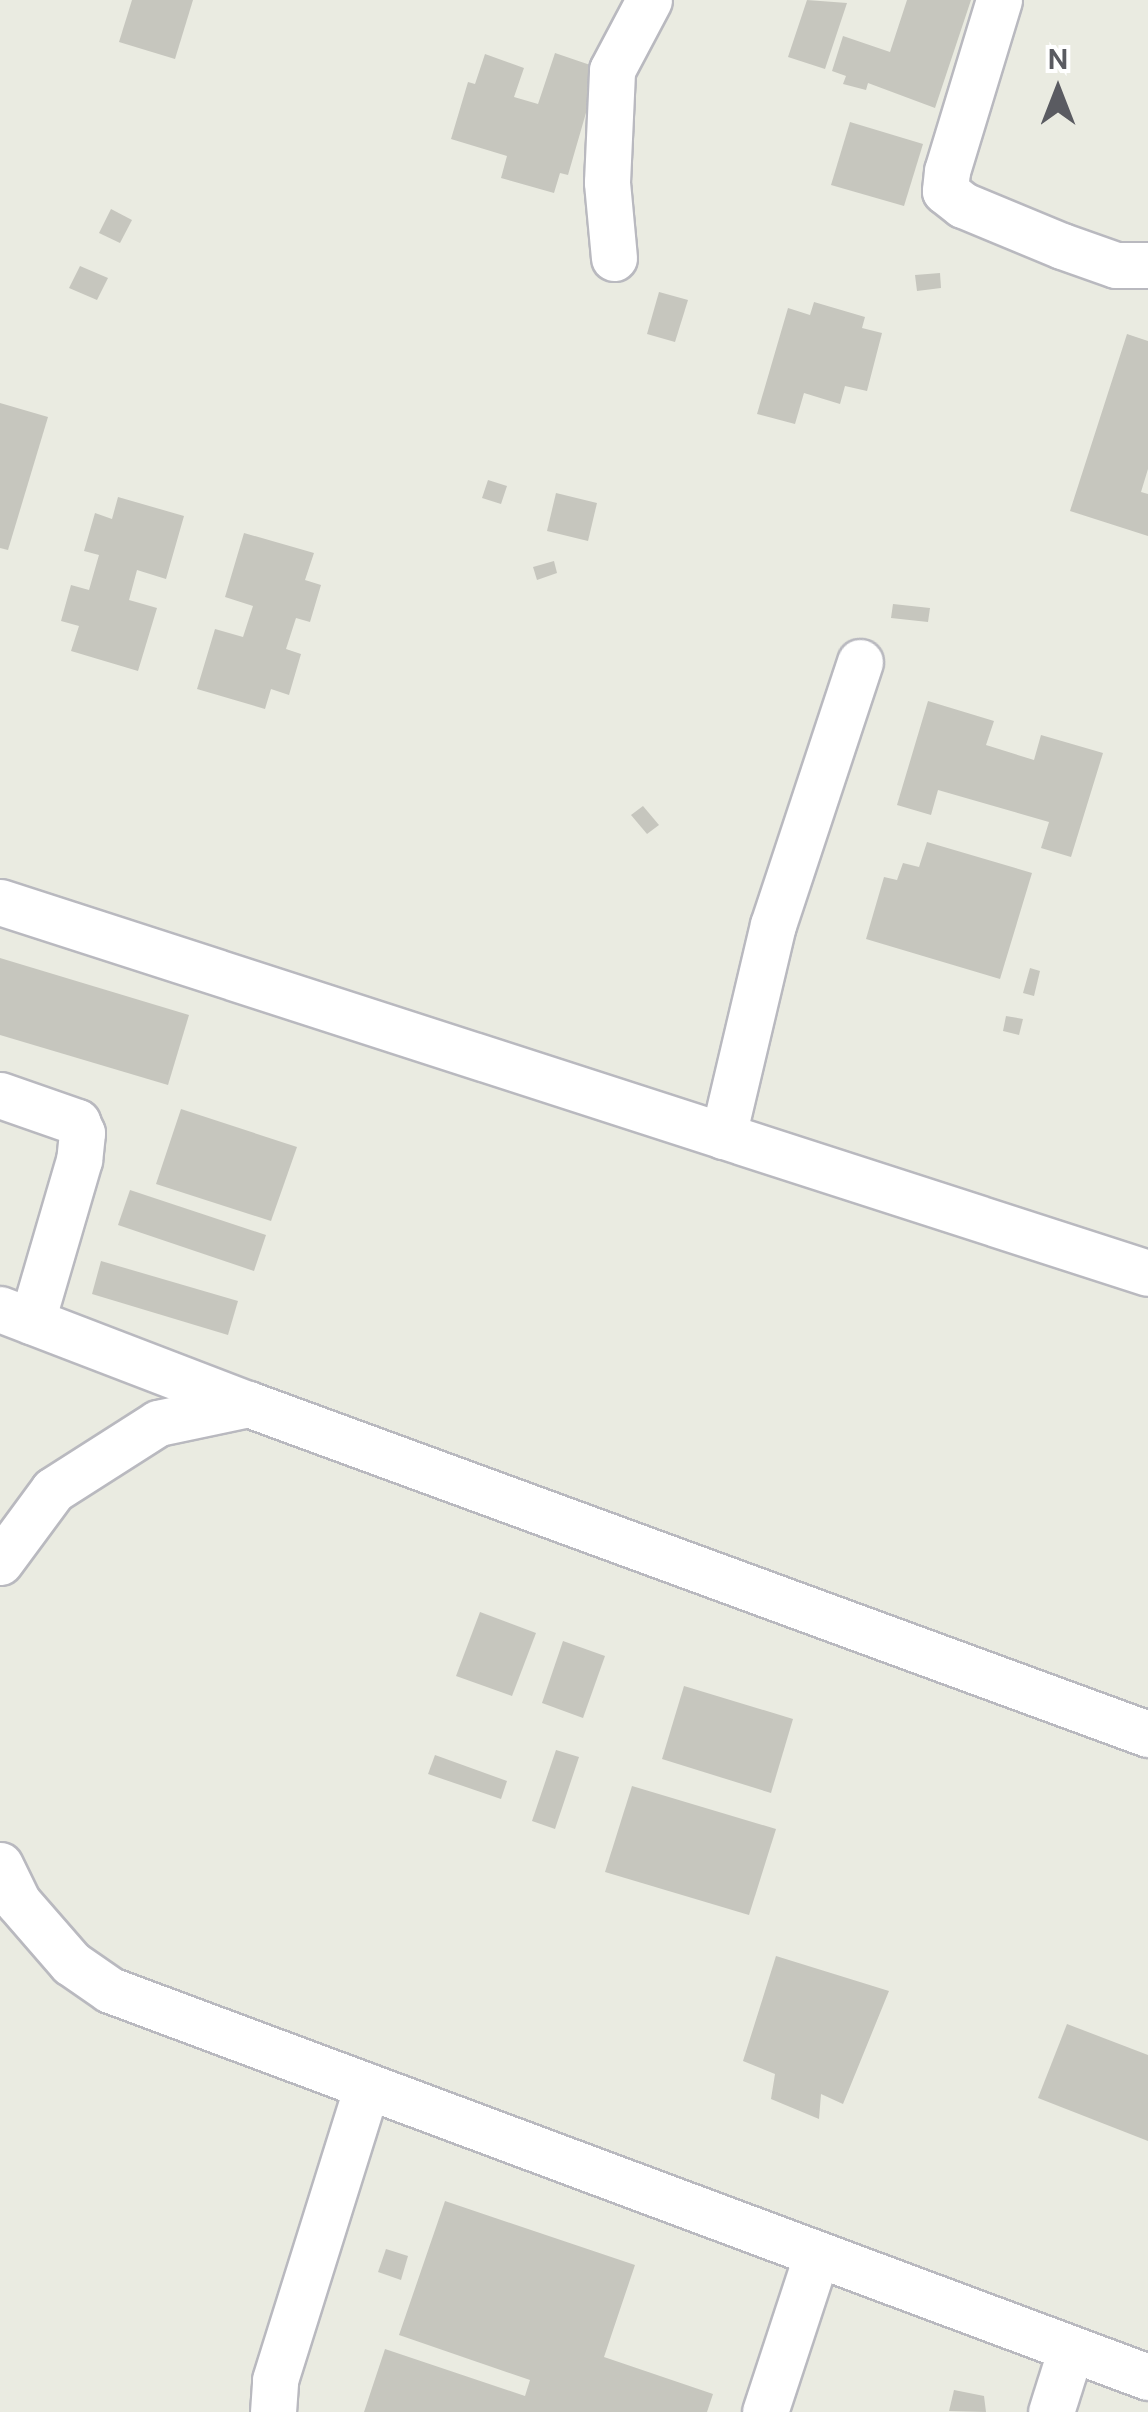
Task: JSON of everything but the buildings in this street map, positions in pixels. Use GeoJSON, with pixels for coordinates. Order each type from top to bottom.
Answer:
{"type":"FeatureCollection","features":[{"type":"Feature","properties":{"kind":"street"},"geometry":{"type":"LineString","coordinates":[[614,258],[607,182],[612,70],[650,0]]}},
{"type":"Feature","properties":{"kind":"street"},"geometry":{"type":"LineString","coordinates":[[1000,0],[947,171],[945,191],[963,206],[1062,246],[1116,265],[1148,266]]}},
{"type":"Feature","properties":{"kind":"street"},"geometry":{"type":"LineString","coordinates":[[723,1136],[773,926],[860,662]]}},
{"type":"Feature","properties":{"kind":"street"},"geometry":{"type":"LineString","coordinates":[[0,902],[1148,1273]]}},
{"type":"Feature","properties":{"kind":"street"},"geometry":{"type":"LineString","coordinates":[[0,1095],[77,1122],[82,1133],[79,1160],[16,1315],[1148,1734]]}},
{"type":"Feature","properties":{"kind":"street"},"geometry":{"type":"LineString","coordinates":[[0,1562],[53,1490],[83,1470],[158,1423],[248,1404]]}},
{"type":"Feature","properties":{"kind":"street"},"geometry":{"type":"LineString","coordinates":[[0,1865],[18,1902],[71,1963],[110,1990],[1148,2377]]}},
{"type":"Feature","properties":{"kind":"street"},"geometry":{"type":"LineString","coordinates":[[273,2412],[275,2380],[367,2086]]}},
{"type":"Feature","properties":{"kind":"street"},"geometry":{"type":"LineString","coordinates":[[765,2412],[818,2254]]}},
{"type":"Feature","properties":{"kind":"street"},"geometry":{"type":"LineString","coordinates":[[1051,2412],[1071,2349]]}}]}
